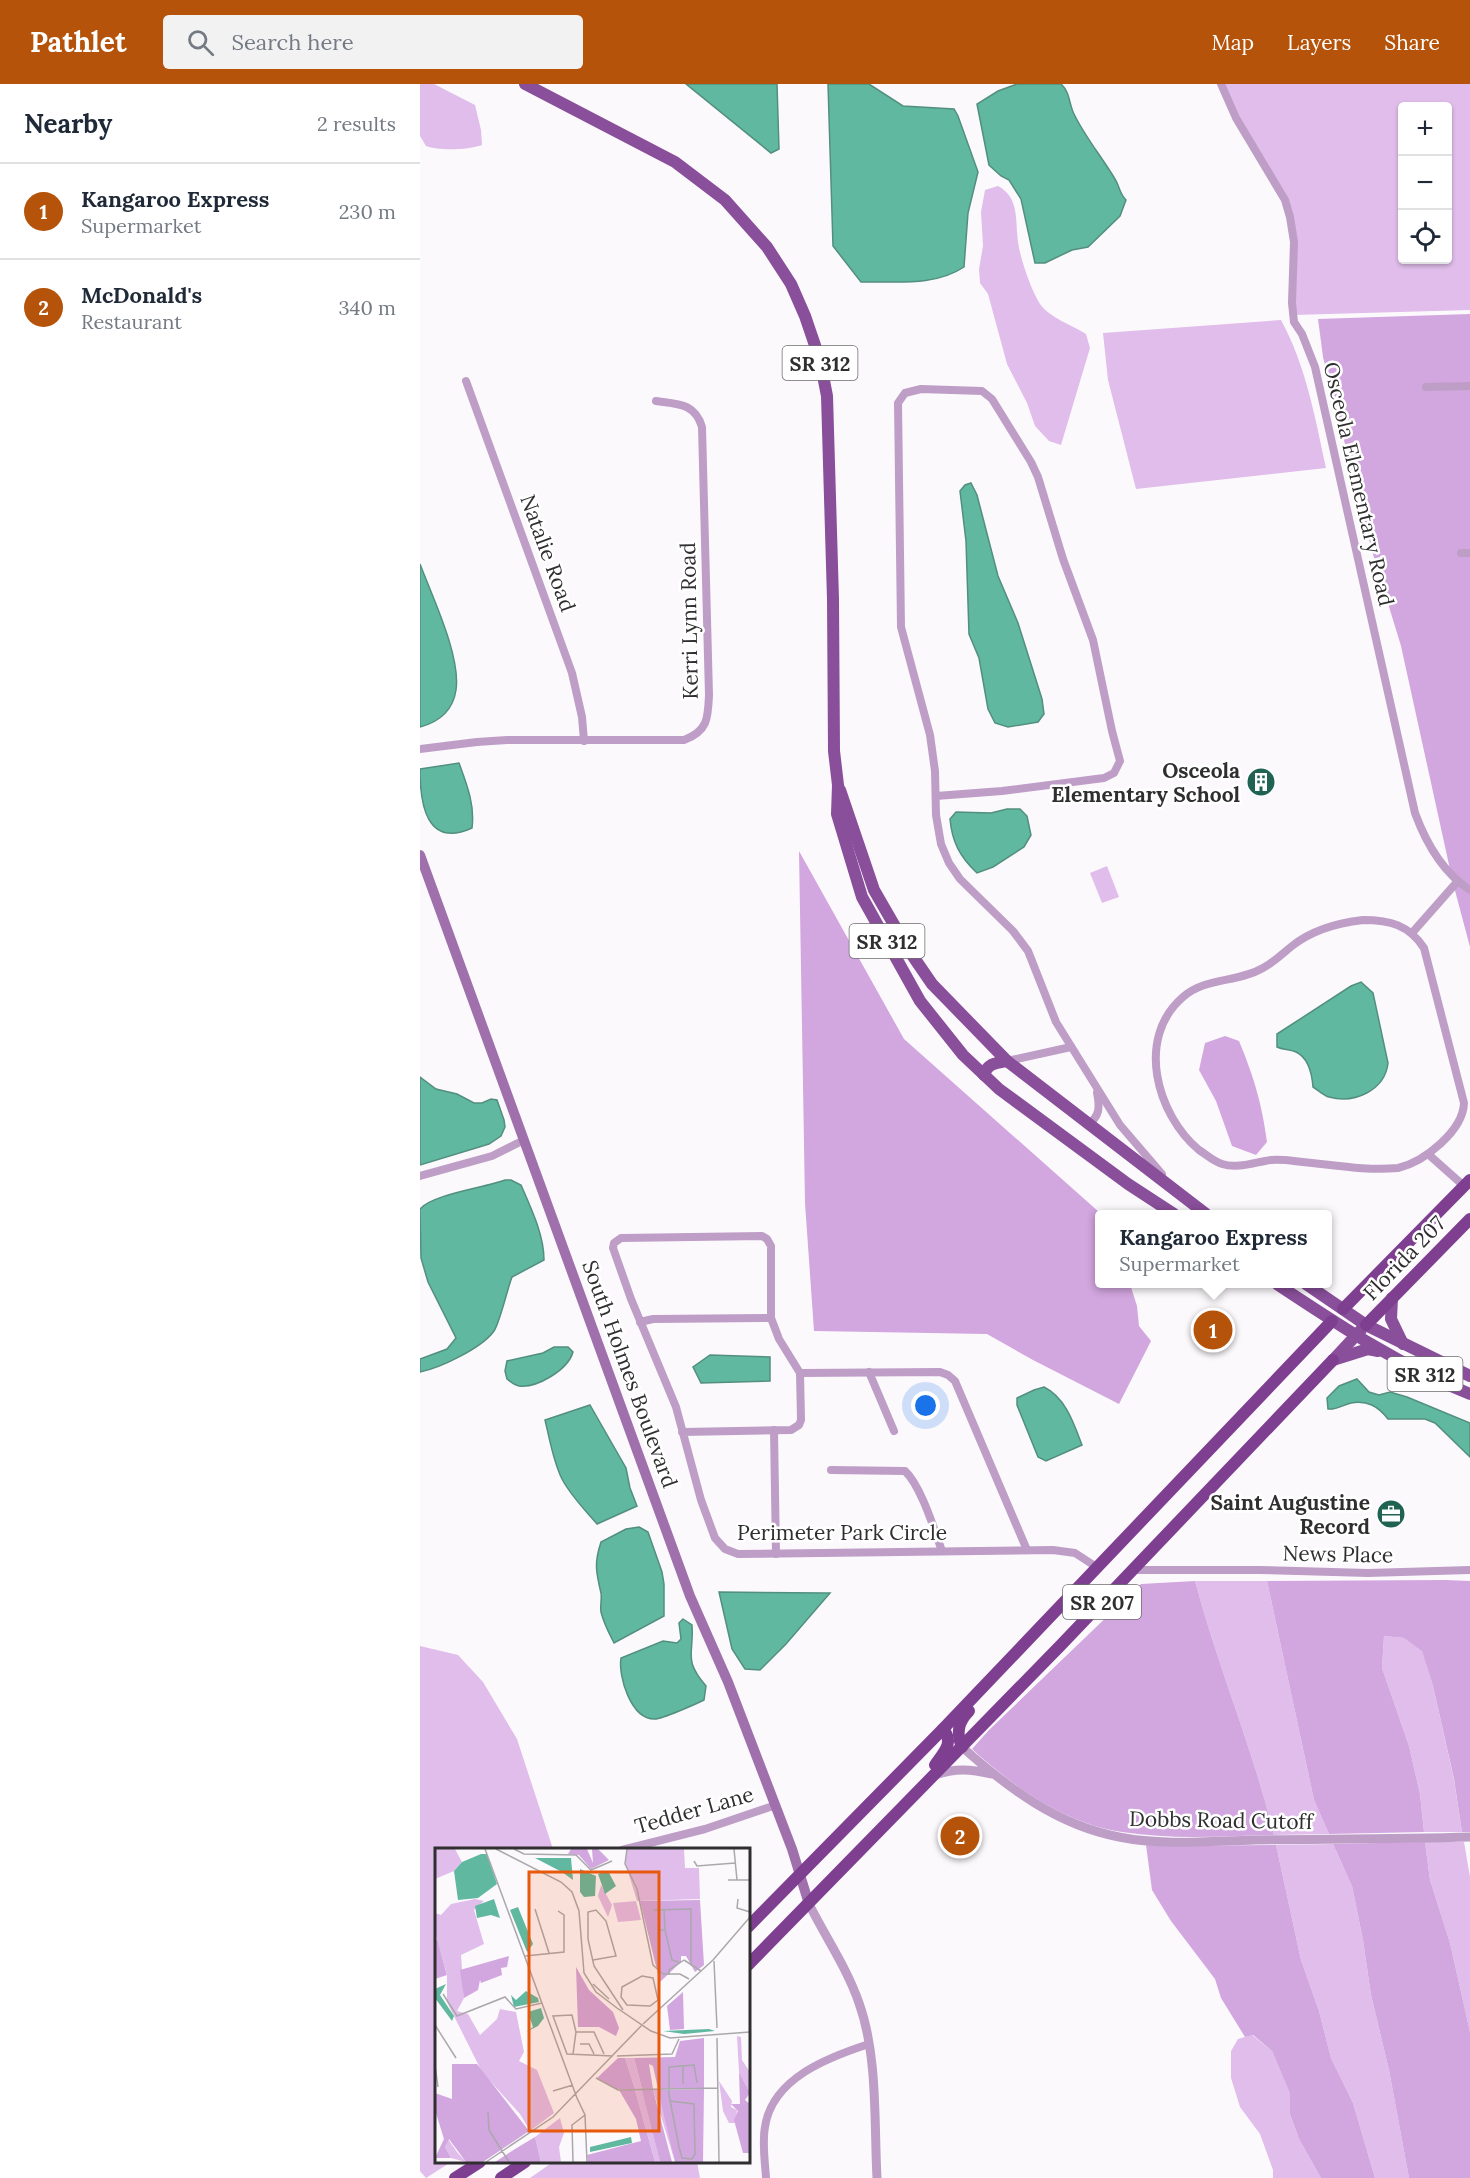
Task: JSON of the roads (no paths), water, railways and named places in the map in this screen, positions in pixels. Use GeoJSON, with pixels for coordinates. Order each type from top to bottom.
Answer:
{"type":"FeatureCollection","features":[{"type":"Feature","properties":{"kind":"highway","name":"SR 207"},"geometry":{"type":"LineString","coordinates":[[1343,1309],[1467,1183]]}},
{"type":"Feature","properties":{"kind":"highway","name":"Florida 207"},"geometry":{"type":"LineString","coordinates":[[1366,1325],[1470,1219]]}},
{"type":"Feature","properties":{"kind":"highway","name":"SR 207"},"geometry":{"type":"LineString","coordinates":[[750,1926],[1098,1568],[1332,1321]]}},
{"type":"Feature","properties":{"kind":"highway","name":"SR 207"},"geometry":{"type":"LineString","coordinates":[[750,1963],[1134,1570],[1333,1360]]}},
{"type":"Feature","properties":{"kind":"highway"},"geometry":{"type":"LineString","coordinates":[[962,1747],[958,1737],[961,1721],[977,1703],[980,1690]]}},
{"type":"Feature","properties":{"kind":"highway"},"geometry":{"type":"LineString","coordinates":[[935,1775],[936,1763],[948,1746],[948,1737],[943,1729]]}},
{"type":"Feature","properties":{"kind":"highway"},"geometry":{"type":"LineString","coordinates":[[455,2178],[478,2163]]}},
{"type":"Feature","properties":{"kind":"highway"},"geometry":{"type":"LineString","coordinates":[[501,2178],[524,2163]]}},
{"type":"Feature","properties":{"kind":"main road","name":"SR 312"},"geometry":{"type":"LineString","coordinates":[[525,84],[675,162],[725,200],[766,247],[791,284],[820,360],[827,396],[837,814],[862,897],[921,1001],[963,1055],[1018,1103],[1167,1210]]}},
{"type":"Feature","properties":{"kind":"main road","name":"SR 312"},"geometry":{"type":"LineString","coordinates":[[838,785],[874,890],[908,949],[932,984],[1007,1061],[1200,1210]]}},
{"type":"Feature","properties":{"kind":"main road","name":"South Holmes Boulevard"},"geometry":{"type":"LineString","coordinates":[[420,855],[690,1596],[728,1682],[776,1805],[809,1904]]}},
{"type":"Feature","properties":{"kind":"main road"},"geometry":{"type":"LineString","coordinates":[[984,1075],[991,1064],[1007,1061]]}},
{"type":"Feature","properties":{"kind":"main road","name":"SR 312"},"geometry":{"type":"LineString","coordinates":[[1283,1288],[1382,1352],[1470,1394]]}},
{"type":"Feature","properties":{"kind":"main road","name":"SR 312"},"geometry":{"type":"LineString","coordinates":[[1312,1288],[1366,1325],[1470,1376]]}},
{"type":"Feature","properties":{"kind":"main road"},"geometry":{"type":"LineString","coordinates":[[1392,1298],[1391,1319],[1403,1344]]}},
{"type":"Feature","properties":{"kind":"main road","name":"SR 207"},"geometry":{"type":"LineString","coordinates":[[1332,1321],[1343,1309]]}},
{"type":"Feature","properties":{"kind":"main road","name":"SR 207"},"geometry":{"type":"LineString","coordinates":[[1333,1360],[1366,1325]]}},
{"type":"Feature","properties":{"kind":"main road"},"geometry":{"type":"LineString","coordinates":[[1333,1360],[1368,1349],[1382,1352]]}},
{"type":"Feature","properties":{"kind":"street","name":"Osceola Elementary Road"},"geometry":{"type":"LineString","coordinates":[[1221,84],[1236,118],[1285,200],[1290,217],[1294,242],[1292,303],[1294,322],[1315,367],[1415,813],[1428,844],[1457,882],[1470,890]]}},
{"type":"Feature","properties":{"kind":"street","name":"Natalie Road"},"geometry":{"type":"LineString","coordinates":[[466,381],[572,673],[582,717],[584,741]]}},
{"type":"Feature","properties":{"kind":"street"},"geometry":{"type":"LineString","coordinates":[[1426,387],[1470,386]]}},
{"type":"Feature","properties":{"kind":"street"},"geometry":{"type":"LineString","coordinates":[[936,796],[1002,791],[1104,778],[1114,773],[1120,761],[1093,640],[1050,523],[1038,477],[992,399],[982,391],[963,389],[913,391],[905,393],[897,403],[901,627],[930,735],[935,771],[936,815],[941,844],[960,879],[1014,931],[1028,951],[1056,1022],[1119,1125],[1183,1197]]}},
{"type":"Feature","properties":{"kind":"street","name":"Kerri Lynn Road"},"geometry":{"type":"LineString","coordinates":[[420,749],[499,741],[684,740],[699,733],[706,721],[709,695],[702,427],[696,413],[687,406],[656,401]]}},
{"type":"Feature","properties":{"kind":"street"},"geometry":{"type":"LineString","coordinates":[[1412,933],[1457,882]]}},
{"type":"Feature","properties":{"kind":"street"},"geometry":{"type":"LineString","coordinates":[[1378,920],[1400,925],[1412,933],[1424,948],[1428,958],[1464,1103],[1464,1112],[1456,1126],[1428,1154],[1409,1166],[1389,1169],[1276,1160],[1238,1166],[1220,1164],[1193,1144],[1177,1126],[1161,1092],[1156,1064],[1159,1039],[1168,1015],[1183,997],[1194,989],[1216,981],[1251,974],[1274,961],[1303,938],[1333,925],[1349,921],[1378,920]]}},
{"type":"Feature","properties":{"kind":"street"},"geometry":{"type":"LineString","coordinates":[[1007,1061],[1071,1047]]}},
{"type":"Feature","properties":{"kind":"street"},"geometry":{"type":"LineString","coordinates":[[1088,1125],[1094,1120],[1100,1107],[1095,1086]]}},
{"type":"Feature","properties":{"kind":"street"},"geometry":{"type":"LineString","coordinates":[[420,1176],[492,1156],[524,1140]]}},
{"type":"Feature","properties":{"kind":"street"},"geometry":{"type":"LineString","coordinates":[[1428,1154],[1467,1183]]}},
{"type":"Feature","properties":{"kind":"street","name":"Perimeter Park Circle"},"geometry":{"type":"LineString","coordinates":[[800,1373],[779,1339],[771,1318],[771,1246],[767,1239],[762,1236],[621,1238],[617,1240],[613,1248],[640,1322],[671,1393],[701,1500],[719,1544],[725,1549],[738,1554],[1068,1551],[1088,1560],[1098,1568]]}},
{"type":"Feature","properties":{"kind":"street"},"geometry":{"type":"LineString","coordinates":[[640,1322],[653,1319],[771,1318]]}},
{"type":"Feature","properties":{"kind":"street"},"geometry":{"type":"LineString","coordinates":[[870,1372],[894,1431]]}},
{"type":"Feature","properties":{"kind":"street"},"geometry":{"type":"LineString","coordinates":[[682,1432],[791,1430],[799,1425],[801,1420],[800,1373],[940,1372],[955,1381],[1027,1550]]}},
{"type":"Feature","properties":{"kind":"street"},"geometry":{"type":"LineString","coordinates":[[774,1430],[776,1554]]}},
{"type":"Feature","properties":{"kind":"street"},"geometry":{"type":"LineString","coordinates":[[831,1470],[905,1471],[912,1477],[942,1551]]}},
{"type":"Feature","properties":{"kind":"street","name":"News Place"},"geometry":{"type":"LineString","coordinates":[[1134,1570],[1368,1573],[1470,1570]]}},
{"type":"Feature","properties":{"kind":"street","name":"Dobbs Road Cutoff"},"geometry":{"type":"LineString","coordinates":[[962,1747],[994,1775],[1033,1803],[1081,1825],[1119,1837],[1170,1841],[1470,1837]]}},
{"type":"Feature","properties":{"kind":"street"},"geometry":{"type":"LineString","coordinates":[[935,1775],[953,1769],[994,1775]]}},
{"type":"Feature","properties":{"kind":"street","name":"Tedder Lane"},"geometry":{"type":"LineString","coordinates":[[630,1848],[705,1829],[776,1805]]}},
{"type":"Feature","properties":{"kind":"street"},"geometry":{"type":"LineString","coordinates":[[809,1904],[853,1987],[863,2017],[869,2044],[877,2178]]}},
{"type":"Feature","properties":{"kind":"street"},"geometry":{"type":"LineString","coordinates":[[766,2178],[765,2125],[768,2112],[783,2090],[796,2078],[823,2062],[869,2044]]}},
{"type":"Feature","properties":{"kind":"place","name":"Osceola Elementary School"},"geometry":{"type":"Point","coordinates":[1261,782]}},
{"type":"Feature","properties":{"kind":"place","name":"Kangaroo Express"},"geometry":{"type":"Point","coordinates":[1213,1330]}},
{"type":"Feature","properties":{"kind":"place","name":"Saint Augustine Record"},"geometry":{"type":"Point","coordinates":[1391,1514]}},
{"type":"Feature","properties":{"kind":"place","name":"McDonald's"},"geometry":{"type":"Point","coordinates":[960,1836]}}]}
